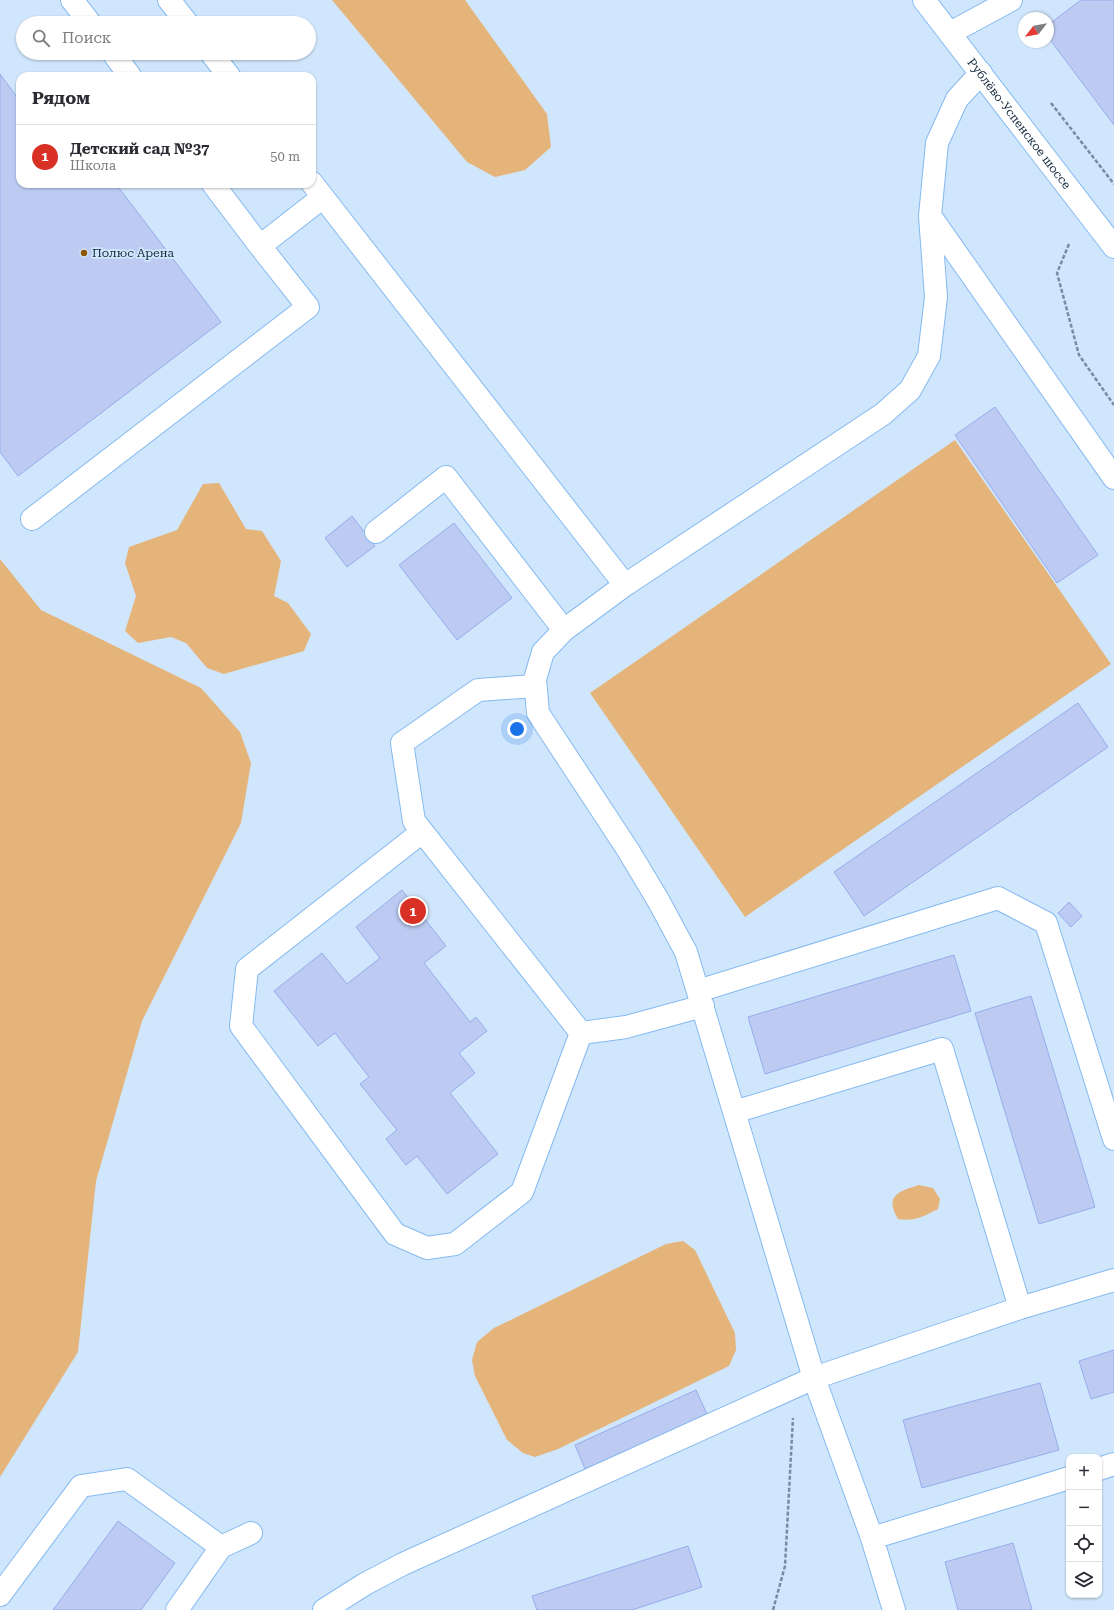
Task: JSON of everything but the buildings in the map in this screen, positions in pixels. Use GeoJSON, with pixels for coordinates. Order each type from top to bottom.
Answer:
{"type":"FeatureCollection","features":[{"type":"Feature","properties":{"kind":"street"},"geometry":{"type":"LineString","coordinates":[[72,0],[85,16]]}},
{"type":"Feature","properties":{"kind":"street"},"geometry":{"type":"LineString","coordinates":[[169,0],[182,16]]}},
{"type":"Feature","properties":{"kind":"street","name":"Рублёво-Успенское шоссе"},"geometry":{"type":"LineString","coordinates":[[924,0],[982,73],[1114,247]]}},
{"type":"Feature","properties":{"kind":"street"},"geometry":{"type":"LineString","coordinates":[[950,33],[1011,0]]}},
{"type":"Feature","properties":{"kind":"street"},"geometry":{"type":"LineString","coordinates":[[118,60],[127,72]]}},
{"type":"Feature","properties":{"kind":"street"},"geometry":{"type":"LineString","coordinates":[[216,60],[225,72]]}},
{"type":"Feature","properties":{"kind":"street"},"geometry":{"type":"LineString","coordinates":[[894,1610],[872,1538],[814,1378],[686,952],[658,900],[624,844],[538,713],[534,679],[543,652],[564,630],[625,585],[883,414],[910,390],[929,356],[936,297],[930,216],[937,143],[957,99],[982,73]]}},
{"type":"Feature","properties":{"kind":"street"},"geometry":{"type":"LineString","coordinates":[[32,519],[308,307],[216,188]]}},
{"type":"Feature","properties":{"kind":"street"},"geometry":{"type":"LineString","coordinates":[[260,246],[318,190],[625,585]]}},
{"type":"Feature","properties":{"kind":"street"},"geometry":{"type":"LineString","coordinates":[[930,216],[1114,478]]}},
{"type":"Feature","properties":{"kind":"street"},"geometry":{"type":"LineString","coordinates":[[376,532],[446,477],[564,630]]}},
{"type":"Feature","properties":{"kind":"street"},"geometry":{"type":"LineString","coordinates":[[535,686],[478,690],[402,744],[414,821],[581,1033]]}},
{"type":"Feature","properties":{"kind":"street"},"geometry":{"type":"LineString","coordinates":[[422,832],[247,969],[241,1026],[395,1234],[427,1248],[455,1244],[522,1192],[581,1033]]}},
{"type":"Feature","properties":{"kind":"street"},"geometry":{"type":"LineString","coordinates":[[581,1033],[626,1027],[700,998],[998,898],[1046,923],[1114,1139]]}},
{"type":"Feature","properties":{"kind":"street"},"geometry":{"type":"LineString","coordinates":[[734,1112],[942,1049],[1020,1308]]}},
{"type":"Feature","properties":{"kind":"street"},"geometry":{"type":"LineString","coordinates":[[324,1610],[365,1584],[403,1564],[814,1378],[1020,1308],[1114,1280]]}},
{"type":"Feature","properties":{"kind":"street"},"geometry":{"type":"LineString","coordinates":[[1102,1468],[1114,1464]]}},
{"type":"Feature","properties":{"kind":"street"},"geometry":{"type":"LineString","coordinates":[[0,1595],[80,1486],[127,1479],[221,1547]]}},
{"type":"Feature","properties":{"kind":"street"},"geometry":{"type":"LineString","coordinates":[[872,1538],[1066,1479]]}},
{"type":"Feature","properties":{"kind":"street"},"geometry":{"type":"LineString","coordinates":[[177,1610],[221,1547],[251,1533]]}},
{"type":"Feature","properties":{"kind":"path"},"geometry":{"type":"LineString","coordinates":[[1051,103],[1114,184]]}},
{"type":"Feature","properties":{"kind":"path"},"geometry":{"type":"LineString","coordinates":[[1070,244],[1057,274],[1079,355],[1114,405]]}},
{"type":"Feature","properties":{"kind":"path"},"geometry":{"type":"LineString","coordinates":[[773,1610],[785,1566],[794,1412],[785,1391]]}},
{"type":"Feature","properties":{"kind":"shaded area"},"geometry":{"type":"Polygon","coordinates":[[[332,0],[465,0],[547,114],[551,147],[525,170],[495,177],[467,162],[332,0]]]}},
{"type":"Feature","properties":{"kind":"shaded area"},"geometry":{"type":"Polygon","coordinates":[[[955,440],[1111,664],[745,917],[590,693],[955,440]]]}},
{"type":"Feature","properties":{"kind":"shaded area"},"geometry":{"type":"Polygon","coordinates":[[[219,483],[246,529],[262,531],[281,561],[274,596],[288,603],[311,634],[304,651],[224,674],[207,668],[186,643],[171,637],[138,643],[125,631],[136,596],[125,563],[129,547],[177,530],[203,484],[219,483]]]}},
{"type":"Feature","properties":{"kind":"shaded area"},"geometry":{"type":"Polygon","coordinates":[[[0,559],[41,610],[201,688],[240,732],[251,763],[241,823],[142,1021],[96,1181],[78,1352],[0,1477],[0,559]]]}},
{"type":"Feature","properties":{"kind":"shaded area"},"geometry":{"type":"Polygon","coordinates":[[[919,1185],[933,1188],[940,1199],[938,1209],[914,1219],[898,1219],[894,1211],[893,1200],[900,1192],[919,1185]]]}},
{"type":"Feature","properties":{"kind":"shaded area"},"geometry":{"type":"Polygon","coordinates":[[[683,1241],[695,1250],[735,1333],[736,1350],[729,1366],[558,1449],[535,1457],[523,1453],[507,1440],[475,1376],[472,1360],[477,1342],[494,1328],[666,1244],[683,1241]]]}},
{"type":"Feature","properties":{"kind":"place","name":"Полюс Арена"},"geometry":{"type":"Point","coordinates":[84,253]}},
{"type":"Feature","properties":{"kind":"place","name":"Детский сад №37"},"geometry":{"type":"Point","coordinates":[413,911]}}]}
